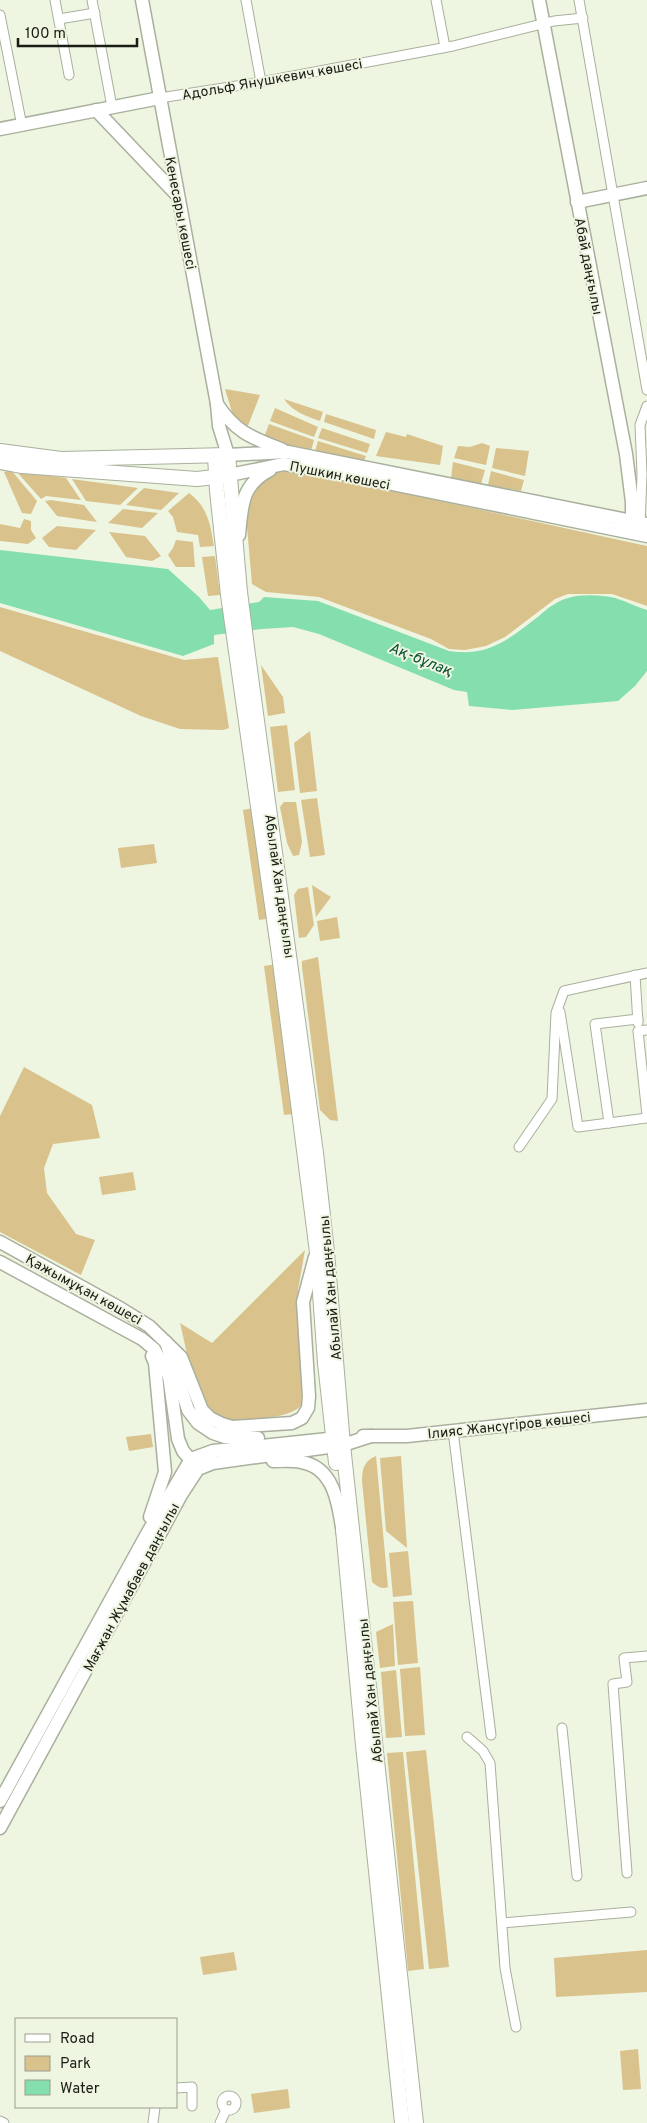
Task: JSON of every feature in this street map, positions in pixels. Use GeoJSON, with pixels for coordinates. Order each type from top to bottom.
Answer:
{"type":"FeatureCollection","features":[{"type":"Feature","properties":{"kind":"main road","name":"Кенесары көшесі"},"geometry":{"type":"LineString","coordinates":[[142,0],[217,404],[221,455]]}},
{"type":"Feature","properties":{"kind":"main road","name":"Абай даңғылы"},"geometry":{"type":"LineString","coordinates":[[539,0],[626,454],[632,502],[640,529]]}},
{"type":"Feature","properties":{"kind":"main road","name":"Адольф Янушкевич көшесі"},"geometry":{"type":"LineString","coordinates":[[0,129],[160,98]]}},
{"type":"Feature","properties":{"kind":"main road"},"geometry":{"type":"LineString","coordinates":[[96,110],[177,195]]}},
{"type":"Feature","properties":{"kind":"main road"},"geometry":{"type":"LineString","coordinates":[[577,202],[647,188]]}},
{"type":"Feature","properties":{"kind":"main road"},"geometry":{"type":"LineString","coordinates":[[217,404],[223,413],[246,435],[286,458],[249,486],[242,502],[237,553]]}},
{"type":"Feature","properties":{"kind":"main road","name":"Пушкин көшесі"},"geometry":{"type":"LineString","coordinates":[[0,451],[61,459],[221,455],[286,458],[640,529]]}},
{"type":"Feature","properties":{"kind":"main road","name":"Абылай Хан даңғылы"},"geometry":{"type":"LineString","coordinates":[[221,455],[234,593],[317,1252],[416,2123]]}},
{"type":"Feature","properties":{"kind":"main road"},"geometry":{"type":"LineString","coordinates":[[166,477],[174,471],[175,466],[168,456]]}},
{"type":"Feature","properties":{"kind":"main road","name":"Пушкин көшесі"},"geometry":{"type":"LineString","coordinates":[[0,462],[22,466],[197,479],[222,477],[286,458]]}},
{"type":"Feature","properties":{"kind":"main road","name":"Абылай Хан даңғылы"},"geometry":{"type":"LineString","coordinates":[[222,477],[237,553],[234,593]]}},
{"type":"Feature","properties":{"kind":"main road","name":"Абылай Хан даңғылы"},"geometry":{"type":"LineString","coordinates":[[242,656],[313,1129],[327,1252],[343,1534],[402,2123]]}},
{"type":"Feature","properties":{"kind":"main road","name":"Қажымұқан көшесі"},"geometry":{"type":"LineString","coordinates":[[0,1242],[123,1309],[150,1326],[181,1357],[202,1410],[210,1418],[232,1427],[292,1423],[302,1418],[308,1408],[309,1396],[303,1302],[317,1252]]}},
{"type":"Feature","properties":{"kind":"main road","name":"Қажымұқан көшесі"},"geometry":{"type":"LineString","coordinates":[[0,1262],[142,1339]]}},
{"type":"Feature","properties":{"kind":"main road"},"geometry":{"type":"LineString","coordinates":[[142,1339],[154,1349],[169,1376]]}},
{"type":"Feature","properties":{"kind":"main road"},"geometry":{"type":"LineString","coordinates":[[142,1339],[155,1363],[165,1472],[149,1520],[148,1532]]}},
{"type":"Feature","properties":{"kind":"main road"},"geometry":{"type":"LineString","coordinates":[[165,1339],[188,1410],[206,1429],[224,1437],[239,1439],[285,1437],[298,1442]]}},
{"type":"Feature","properties":{"kind":"main road"},"geometry":{"type":"LineString","coordinates":[[165,1339],[178,1439],[183,1451],[194,1464]]}},
{"type":"Feature","properties":{"kind":"main road","name":"Ілияс Жансүгіров көшесі"},"geometry":{"type":"LineString","coordinates":[[338,1442],[371,1436],[407,1436],[647,1410]]}},
{"type":"Feature","properties":{"kind":"main road"},"geometry":{"type":"LineString","coordinates":[[194,1464],[213,1451],[298,1442],[338,1442]]}},
{"type":"Feature","properties":{"kind":"main road"},"geometry":{"type":"LineString","coordinates":[[194,1464],[250,1458],[338,1442]]}},
{"type":"Feature","properties":{"kind":"main road"},"geometry":{"type":"LineString","coordinates":[[250,1458],[301,1462],[312,1465],[321,1472],[328,1479],[333,1489],[343,1534]]}},
{"type":"Feature","properties":{"kind":"main road","name":"Мағжан Жұмабаев даңғылы"},"geometry":{"type":"LineString","coordinates":[[0,1801],[148,1532],[194,1464]]}},
{"type":"Feature","properties":{"kind":"main road","name":"Мағжан Жұмабаев даңғылы"},"geometry":{"type":"LineString","coordinates":[[0,1828],[181,1495],[194,1464]]}},
{"type":"Feature","properties":{"kind":"street"},"geometry":{"type":"LineString","coordinates":[[55,0],[69,75]]}},
{"type":"Feature","properties":{"kind":"street"},"geometry":{"type":"LineString","coordinates":[[92,0],[112,107]]}},
{"type":"Feature","properties":{"kind":"street"},"geometry":{"type":"LineString","coordinates":[[246,0],[261,82]]}},
{"type":"Feature","properties":{"kind":"street"},"geometry":{"type":"LineString","coordinates":[[436,0],[445,47]]}},
{"type":"Feature","properties":{"kind":"street"},"geometry":{"type":"LineString","coordinates":[[579,0],[584,18],[612,194],[647,390]]}},
{"type":"Feature","properties":{"kind":"street"},"geometry":{"type":"LineString","coordinates":[[59,19],[95,13]]}},
{"type":"Feature","properties":{"kind":"street"},"geometry":{"type":"LineString","coordinates":[[0,15],[1,29],[22,126]]}},
{"type":"Feature","properties":{"kind":"street","name":"Адольф Янушкевич көшесі"},"geometry":{"type":"LineString","coordinates":[[160,98],[261,82],[445,47],[571,18],[584,18]]}},
{"type":"Feature","properties":{"kind":"street"},"geometry":{"type":"LineString","coordinates":[[640,529],[642,474],[640,425],[647,406]]}},
{"type":"Feature","properties":{"kind":"street"},"geometry":{"type":"LineString","coordinates":[[519,1147],[552,1099],[556,1013],[564,991],[647,973]]}},
{"type":"Feature","properties":{"kind":"street"},"geometry":{"type":"LineString","coordinates":[[559,1004],[578,1127],[647,1116],[643,1031],[638,1019],[635,975]]}},
{"type":"Feature","properties":{"kind":"street"},"geometry":{"type":"LineString","coordinates":[[609,1123],[595,1024],[638,1019]]}},
{"type":"Feature","properties":{"kind":"street"},"geometry":{"type":"LineString","coordinates":[[453,1431],[491,1735]]}},
{"type":"Feature","properties":{"kind":"street"},"geometry":{"type":"LineString","coordinates":[[626,1874],[613,1684],[627,1682],[624,1658],[647,1656]]}},
{"type":"Feature","properties":{"kind":"street"},"geometry":{"type":"LineString","coordinates":[[562,1728],[577,1876]]}},
{"type":"Feature","properties":{"kind":"street"},"geometry":{"type":"LineString","coordinates":[[467,1738],[483,1751],[490,1764],[505,1968],[516,2027]]}},
{"type":"Feature","properties":{"kind":"street"},"geometry":{"type":"LineString","coordinates":[[502,1923],[631,1912]]}},
{"type":"Feature","properties":{"kind":"street"},"geometry":{"type":"LineString","coordinates":[[178,2088],[192,2086],[192,2106]]}},
{"type":"Feature","properties":{"kind":"street"},"geometry":{"type":"LineString","coordinates":[[152,2123],[155,2108]]}},
{"type":"Feature","properties":{"kind":"street"},"geometry":{"type":"LineString","coordinates":[[220,2123],[226,2110]]}},
{"type":"Feature","properties":{"kind":"street"},"geometry":{"type":"LineString","coordinates":[[0,2121],[4,2123]]}},
{"type":"Feature","properties":{"kind":"green space"},"geometry":{"type":"Polygon","coordinates":[[[225,389],[260,395],[246,431],[235,422],[225,389]]]}},
{"type":"Feature","properties":{"kind":"green space"},"geometry":{"type":"Polygon","coordinates":[[[284,399],[323,412],[320,421],[296,410],[284,399]]]}},
{"type":"Feature","properties":{"kind":"green space"},"geometry":{"type":"Polygon","coordinates":[[[275,408],[318,427],[314,437],[270,421],[275,408]]]}},
{"type":"Feature","properties":{"kind":"green space"},"geometry":{"type":"Polygon","coordinates":[[[326,414],[376,430],[374,439],[324,422],[326,414]]]}},
{"type":"Feature","properties":{"kind":"green space"},"geometry":{"type":"Polygon","coordinates":[[[269,424],[314,440],[311,451],[263,440],[269,424]]]}},
{"type":"Feature","properties":{"kind":"green space"},"geometry":{"type":"Polygon","coordinates":[[[322,428],[370,444],[367,453],[318,438],[322,428]]]}},
{"type":"Feature","properties":{"kind":"green space"},"geometry":{"type":"Polygon","coordinates":[[[386,432],[406,437],[407,434],[443,446],[440,465],[376,456],[386,432]]]}},
{"type":"Feature","properties":{"kind":"green space"},"geometry":{"type":"Polygon","coordinates":[[[318,441],[366,456],[364,461],[315,451],[318,441]]]}},
{"type":"Feature","properties":{"kind":"green space"},"geometry":{"type":"Polygon","coordinates":[[[482,443],[490,446],[486,465],[454,458],[458,446],[470,447],[482,443]]]}},
{"type":"Feature","properties":{"kind":"green space"},"geometry":{"type":"Polygon","coordinates":[[[496,448],[529,451],[525,476],[492,468],[496,448]]]}},
{"type":"Feature","properties":{"kind":"green space"},"geometry":{"type":"Polygon","coordinates":[[[453,462],[485,470],[481,484],[451,478],[453,462]]]}},
{"type":"Feature","properties":{"kind":"green space"},"geometry":{"type":"Polygon","coordinates":[[[284,467],[647,546],[647,606],[612,594],[568,594],[555,599],[505,637],[486,646],[465,650],[449,649],[431,639],[319,597],[266,592],[252,584],[245,504],[259,479],[284,467]]]}},
{"type":"Feature","properties":{"kind":"green space"},"geometry":{"type":"Polygon","coordinates":[[[11,470],[37,501],[31,514],[22,513],[4,472],[11,470]]]}},
{"type":"Feature","properties":{"kind":"green space"},"geometry":{"type":"Polygon","coordinates":[[[16,471],[66,478],[81,500],[46,496],[41,499],[16,471]]]}},
{"type":"Feature","properties":{"kind":"green space"},"geometry":{"type":"Polygon","coordinates":[[[491,471],[524,480],[521,491],[488,485],[491,471]]]}},
{"type":"Feature","properties":{"kind":"green space"},"geometry":{"type":"Polygon","coordinates":[[[72,479],[138,488],[120,505],[86,501],[72,479]]]}},
{"type":"Feature","properties":{"kind":"green space"},"geometry":{"type":"Polygon","coordinates":[[[144,488],[179,493],[161,510],[126,505],[144,488]]]}},
{"type":"Feature","properties":{"kind":"green space"},"geometry":{"type":"Polygon","coordinates":[[[189,493],[200,504],[207,516],[214,546],[200,547],[198,535],[177,532],[173,517],[168,511],[189,493]]]}},
{"type":"Feature","properties":{"kind":"green space"},"geometry":{"type":"Polygon","coordinates":[[[51,500],[84,505],[97,522],[57,516],[45,501],[51,500]]]}},
{"type":"Feature","properties":{"kind":"green space"},"geometry":{"type":"Polygon","coordinates":[[[123,509],[158,513],[142,528],[108,523],[123,509]]]}},
{"type":"Feature","properties":{"kind":"green space"},"geometry":{"type":"Polygon","coordinates":[[[24,519],[31,521],[31,530],[36,538],[28,544],[0,541],[0,524],[20,528],[24,519]]]}},
{"type":"Feature","properties":{"kind":"green space"},"geometry":{"type":"Polygon","coordinates":[[[57,526],[96,530],[76,550],[49,547],[42,538],[57,526]]]}},
{"type":"Feature","properties":{"kind":"green space"},"geometry":{"type":"Polygon","coordinates":[[[109,532],[145,536],[161,556],[152,561],[126,557],[109,532]]]}},
{"type":"Feature","properties":{"kind":"green space"},"geometry":{"type":"Polygon","coordinates":[[[176,540],[193,542],[195,567],[176,567],[168,555],[176,540]]]}},
{"type":"Feature","properties":{"kind":"green space"},"geometry":{"type":"Polygon","coordinates":[[[215,556],[220,595],[208,596],[202,557],[215,556]]]}},
{"type":"Feature","properties":{"kind":"green space"},"geometry":{"type":"Polygon","coordinates":[[[0,607],[184,660],[218,657],[229,728],[223,730],[180,729],[141,716],[0,651],[0,607]]]}},
{"type":"Feature","properties":{"kind":"green space"},"geometry":{"type":"Polygon","coordinates":[[[261,665],[283,697],[285,713],[268,716],[261,665]]]}},
{"type":"Feature","properties":{"kind":"green space"},"geometry":{"type":"Polygon","coordinates":[[[287,725],[295,790],[278,792],[270,727],[287,725]]]}},
{"type":"Feature","properties":{"kind":"green space"},"geometry":{"type":"Polygon","coordinates":[[[310,731],[317,791],[300,793],[294,743],[310,731]]]}},
{"type":"Feature","properties":{"kind":"green space"},"geometry":{"type":"Polygon","coordinates":[[[317,798],[325,855],[310,857],[301,800],[317,798]]]}},
{"type":"Feature","properties":{"kind":"green space"},"geometry":{"type":"Polygon","coordinates":[[[284,802],[296,802],[302,842],[299,855],[293,856],[287,843],[280,807],[284,802]]]}},
{"type":"Feature","properties":{"kind":"green space"},"geometry":{"type":"Polygon","coordinates":[[[253,808],[275,941],[269,942],[266,919],[259,920],[243,810],[253,808]]]}},
{"type":"Feature","properties":{"kind":"green space"},"geometry":{"type":"Polygon","coordinates":[[[154,844],[157,863],[121,868],[118,848],[154,844]]]}},
{"type":"Feature","properties":{"kind":"green space"},"geometry":{"type":"Polygon","coordinates":[[[312,885],[331,897],[316,917],[312,885]]]}},
{"type":"Feature","properties":{"kind":"green space"},"geometry":{"type":"Polygon","coordinates":[[[308,887],[314,925],[306,937],[299,938],[294,895],[298,889],[308,887]]]}},
{"type":"Feature","properties":{"kind":"green space"},"geometry":{"type":"Polygon","coordinates":[[[337,917],[340,938],[320,941],[317,921],[337,917]]]}},
{"type":"Feature","properties":{"kind":"green space"},"geometry":{"type":"Polygon","coordinates":[[[318,957],[338,1121],[330,1120],[320,1110],[302,967],[302,961],[318,957]]]}},
{"type":"Feature","properties":{"kind":"green space"},"geometry":{"type":"Polygon","coordinates":[[[277,964],[293,1114],[284,1115],[264,966],[277,964]]]}},
{"type":"Feature","properties":{"kind":"green space"},"geometry":{"type":"Polygon","coordinates":[[[24,1067],[92,1105],[100,1138],[53,1144],[44,1168],[47,1193],[76,1234],[95,1240],[81,1275],[0,1232],[0,1116],[24,1067]]]}},
{"type":"Feature","properties":{"kind":"green space"},"geometry":{"type":"Polygon","coordinates":[[[133,1172],[136,1190],[102,1195],[99,1177],[133,1172]]]}},
{"type":"Feature","properties":{"kind":"green space"},"geometry":{"type":"Polygon","coordinates":[[[305,1250],[298,1290],[302,1405],[288,1413],[250,1421],[233,1422],[221,1418],[211,1410],[202,1397],[190,1366],[180,1323],[212,1343],[305,1250]]]}},
{"type":"Feature","properties":{"kind":"green space"},"geometry":{"type":"Polygon","coordinates":[[[151,1434],[153,1447],[129,1451],[126,1437],[151,1434]]]}},
{"type":"Feature","properties":{"kind":"green space"},"geometry":{"type":"Polygon","coordinates":[[[376,1456],[388,1587],[384,1588],[372,1582],[362,1481],[364,1466],[376,1456]]]}},
{"type":"Feature","properties":{"kind":"green space"},"geometry":{"type":"Polygon","coordinates":[[[401,1456],[407,1548],[386,1531],[380,1458],[401,1456]]]}},
{"type":"Feature","properties":{"kind":"green space"},"geometry":{"type":"Polygon","coordinates":[[[408,1551],[412,1595],[393,1597],[389,1553],[408,1551]]]}},
{"type":"Feature","properties":{"kind":"green space"},"geometry":{"type":"Polygon","coordinates":[[[413,1601],[418,1663],[398,1665],[393,1602],[413,1601]]]}},
{"type":"Feature","properties":{"kind":"green space"},"geometry":{"type":"Polygon","coordinates":[[[393,1624],[395,1666],[380,1668],[376,1632],[393,1624]]]}},
{"type":"Feature","properties":{"kind":"green space"},"geometry":{"type":"Polygon","coordinates":[[[420,1667],[425,1735],[405,1736],[400,1669],[420,1667]]]}},
{"type":"Feature","properties":{"kind":"green space"},"geometry":{"type":"Polygon","coordinates":[[[396,1670],[402,1737],[386,1738],[381,1672],[396,1670]]]}},
{"type":"Feature","properties":{"kind":"green space"},"geometry":{"type":"Polygon","coordinates":[[[426,1750],[449,1967],[429,1969],[406,1752],[426,1750]]]}},
{"type":"Feature","properties":{"kind":"green space"},"geometry":{"type":"Polygon","coordinates":[[[403,1752],[424,1969],[408,1971],[387,1753],[403,1752]]]}},
{"type":"Feature","properties":{"kind":"green space"},"geometry":{"type":"Polygon","coordinates":[[[647,1950],[647,1992],[556,1997],[554,1958],[647,1950]]]}},
{"type":"Feature","properties":{"kind":"green space"},"geometry":{"type":"Polygon","coordinates":[[[234,1952],[237,1970],[203,1975],[200,1957],[234,1952]]]}},
{"type":"Feature","properties":{"kind":"green space"},"geometry":{"type":"Polygon","coordinates":[[[638,2049],[641,2089],[623,2090],[620,2051],[638,2049]]]}},
{"type":"Feature","properties":{"kind":"green space"},"geometry":{"type":"Polygon","coordinates":[[[288,2089],[290,2108],[254,2113],[251,2094],[288,2089]]]}},
{"type":"Feature","properties":{"kind":"water","name":"Ақ-бұлақ"},"geometry":{"type":"Polygon","coordinates":[[[0,550],[168,569],[199,597],[210,610],[259,602],[264,597],[318,601],[449,651],[463,652],[487,649],[508,639],[553,605],[564,599],[585,595],[610,597],[647,610],[647,671],[635,686],[618,701],[512,710],[469,706],[467,692],[454,690],[319,634],[293,627],[214,635],[214,644],[183,656],[0,603],[0,550]]]}}]}
